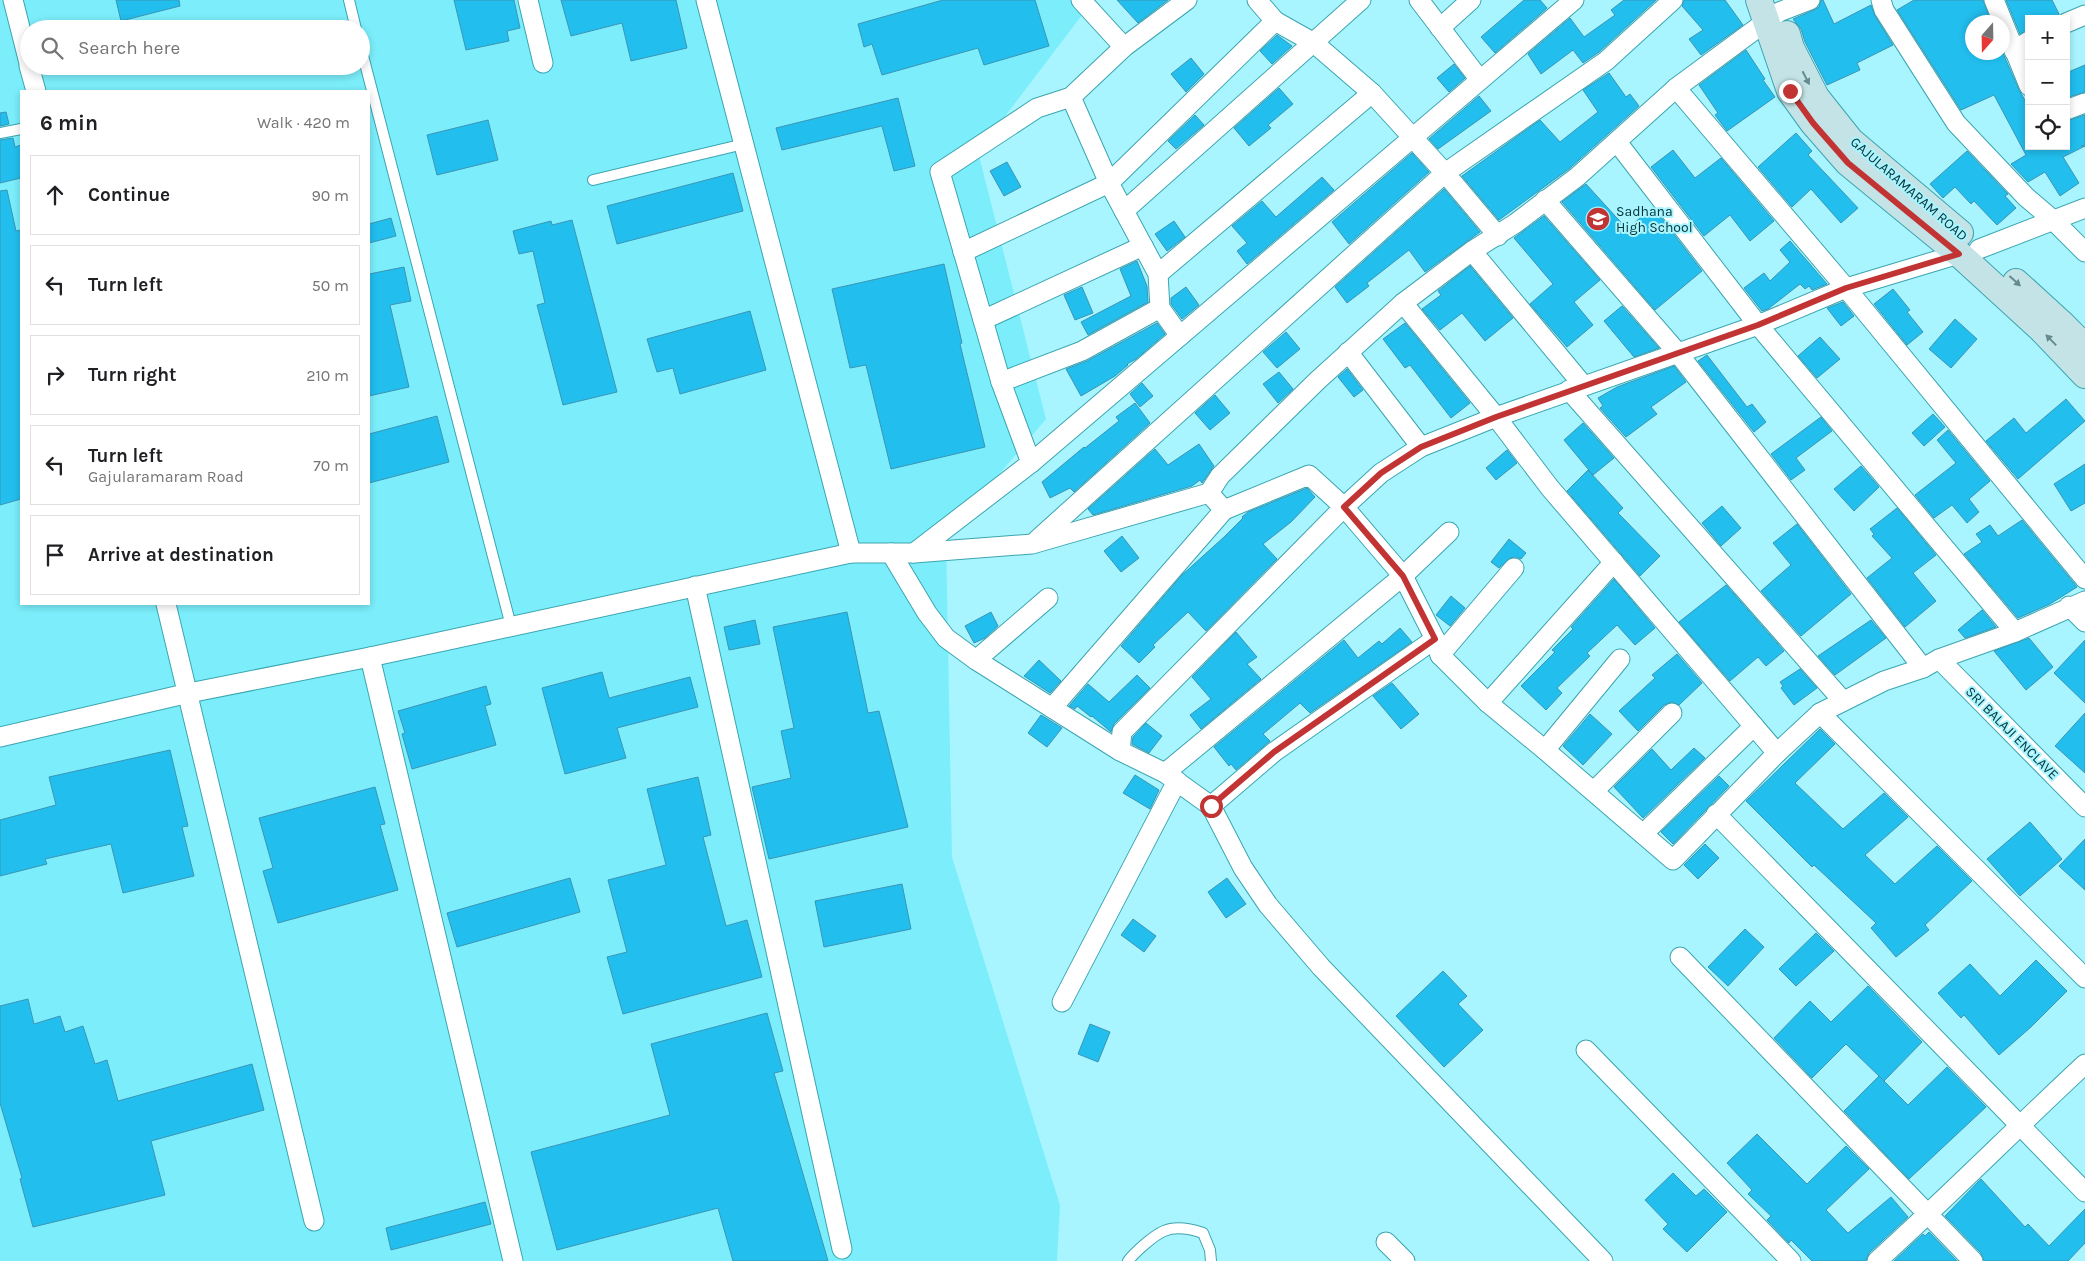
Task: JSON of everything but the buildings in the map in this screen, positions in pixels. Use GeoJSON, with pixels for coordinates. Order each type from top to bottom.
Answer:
{"type":"FeatureCollection","features":[{"type":"Feature","properties":{"kind":"main road","name":"GAJULARAMARAM ROAD"},"geometry":{"type":"LineString","coordinates":[[1770,9],[1790,91],[1813,123],[1848,163],[2060,322],[2085,347]]}},
{"type":"Feature","properties":{"kind":"main road","name":"GAJULARAMARAM ROAD"},"geometry":{"type":"LineString","coordinates":[[1969,252],[2085,375]]}},
{"type":"Feature","properties":{"kind":"street"},"geometry":{"type":"LineString","coordinates":[[13,0],[20,28]]}},
{"type":"Feature","properties":{"kind":"street"},"geometry":{"type":"LineString","coordinates":[[528,0],[543,63]]}},
{"type":"Feature","properties":{"kind":"street"},"geometry":{"type":"LineString","coordinates":[[706,0],[851,553]]}},
{"type":"Feature","properties":{"kind":"street"},"geometry":{"type":"LineString","coordinates":[[1081,0],[1124,47]]}},
{"type":"Feature","properties":{"kind":"street"},"geometry":{"type":"LineString","coordinates":[[1031,463],[1001,382],[940,172],[1037,108],[1071,97],[1124,47],[1187,0]]}},
{"type":"Feature","properties":{"kind":"street"},"geometry":{"type":"LineString","coordinates":[[1257,0],[1275,21],[1314,43],[1372,93],[1445,172],[1498,236]]}},
{"type":"Feature","properties":{"kind":"street"},"geometry":{"type":"LineString","coordinates":[[1124,211],[1361,0]]}},
{"type":"Feature","properties":{"kind":"street"},"geometry":{"type":"LineString","coordinates":[[1419,0],[1480,80]]}},
{"type":"Feature","properties":{"kind":"street"},"geometry":{"type":"LineString","coordinates":[[1440,28],[1471,0]]}},
{"type":"Feature","properties":{"kind":"street"},"geometry":{"type":"LineString","coordinates":[[914,553],[1031,463],[1574,0]]}},
{"type":"Feature","properties":{"kind":"street"},"geometry":{"type":"LineString","coordinates":[[1032,544],[1445,172],[1606,61],[1674,0]]}},
{"type":"Feature","properties":{"kind":"street"},"geometry":{"type":"LineString","coordinates":[[0,737],[189,693],[370,657],[851,553],[914,553],[1032,544],[1209,493],[1220,476],[1348,352],[1403,303],[1472,251],[1498,236],[1577,177],[1676,88],[1770,9],[1810,0]]}},
{"type":"Feature","properties":{"kind":"street"},"geometry":{"type":"LineString","coordinates":[[1880,0],[1884,10],[1956,123],[2026,197],[2053,220],[2085,252]]}},
{"type":"Feature","properties":{"kind":"street"},"geometry":{"type":"LineString","coordinates":[[1994,0],[2022,46],[2025,63]]}},
{"type":"Feature","properties":{"kind":"street"},"geometry":{"type":"LineString","coordinates":[[2070,21],[2085,15]]}},
{"type":"Feature","properties":{"kind":"street"},"geometry":{"type":"LineString","coordinates":[[963,252],[1109,183],[1275,21]]}},
{"type":"Feature","properties":{"kind":"street"},"geometry":{"type":"LineString","coordinates":[[32,75],[36,90]]}},
{"type":"Feature","properties":{"kind":"street"},"geometry":{"type":"LineString","coordinates":[[1676,88],[1846,288],[2085,579]]}},
{"type":"Feature","properties":{"kind":"street"},"geometry":{"type":"LineString","coordinates":[[1158,274],[1372,93]]}},
{"type":"Feature","properties":{"kind":"street"},"geometry":{"type":"LineString","coordinates":[[1071,97],[1109,183],[1158,274],[1160,308],[1180,336]]}},
{"type":"Feature","properties":{"kind":"street"},"geometry":{"type":"LineString","coordinates":[[2070,109],[2085,103]]}},
{"type":"Feature","properties":{"kind":"street"},"geometry":{"type":"LineString","coordinates":[[1617,142],[1758,325],[2015,632]]}},
{"type":"Feature","properties":{"kind":"street","name":"SRI BALAJI ENCLAVE"},"geometry":{"type":"LineString","coordinates":[[1545,200],[1677,352],[1931,663],[2085,807]]}},
{"type":"Feature","properties":{"kind":"street"},"geometry":{"type":"LineString","coordinates":[[1120,751],[1122,732],[1344,507],[1381,473],[1421,447],[1576,388],[1758,325],[1846,288],[1969,252],[2085,208]]}},
{"type":"Feature","properties":{"kind":"street"},"geometry":{"type":"LineString","coordinates":[[983,320],[1143,246]]}},
{"type":"Feature","properties":{"kind":"street"},"geometry":{"type":"LineString","coordinates":[[1472,251],[1576,388],[1843,701]]}},
{"type":"Feature","properties":{"kind":"street"},"geometry":{"type":"LineString","coordinates":[[1403,303],[1496,417],[1550,488],[1777,753]]}},
{"type":"Feature","properties":{"kind":"street"},"geometry":{"type":"LineString","coordinates":[[1001,382],[1082,351],[1160,308]]}},
{"type":"Feature","properties":{"kind":"street"},"geometry":{"type":"LineString","coordinates":[[1348,352],[1421,447]]}},
{"type":"Feature","properties":{"kind":"street"},"geometry":{"type":"LineString","coordinates":[[1052,708],[1224,510],[1309,475],[1344,507],[1403,576],[1438,647],[1488,703],[1673,860],[1716,814],[1820,713],[1884,681],[2015,632],[2077,603],[2085,622]]}},
{"type":"Feature","properties":{"kind":"street"},"geometry":{"type":"LineString","coordinates":[[1209,493],[1224,510]]}},
{"type":"Feature","properties":{"kind":"street"},"geometry":{"type":"LineString","coordinates":[[1062,1002],[1171,777],[1403,576],[1449,532]]}},
{"type":"Feature","properties":{"kind":"street"},"geometry":{"type":"LineString","coordinates":[[891,553],[927,613],[946,638],[976,660],[1120,751],[1171,777],[1211,806],[1248,875],[1268,905],[1321,967],[1603,1261]]}},
{"type":"Feature","properties":{"kind":"street"},"geometry":{"type":"LineString","coordinates":[[1488,703],[1614,562]]}},
{"type":"Feature","properties":{"kind":"street"},"geometry":{"type":"LineString","coordinates":[[1211,806],[1274,752],[1438,647],[1514,568]]}},
{"type":"Feature","properties":{"kind":"street"},"geometry":{"type":"LineString","coordinates":[[694,586],[842,1249]]}},
{"type":"Feature","properties":{"kind":"street"},"geometry":{"type":"LineString","coordinates":[[976,660],[1048,598]]}},
{"type":"Feature","properties":{"kind":"street"},"geometry":{"type":"LineString","coordinates":[[166,605],[189,693],[314,1221]]}},
{"type":"Feature","properties":{"kind":"street"},"geometry":{"type":"LineString","coordinates":[[370,657],[513,1261]]}},
{"type":"Feature","properties":{"kind":"street"},"geometry":{"type":"LineString","coordinates":[[1545,750],[1620,659]]}},
{"type":"Feature","properties":{"kind":"street"},"geometry":{"type":"LineString","coordinates":[[1594,791],[1672,713]]}},
{"type":"Feature","properties":{"kind":"street"},"geometry":{"type":"LineString","coordinates":[[1820,713],[2085,978]]}},
{"type":"Feature","properties":{"kind":"street"},"geometry":{"type":"LineString","coordinates":[[1643,834],[1754,726]]}},
{"type":"Feature","properties":{"kind":"street"},"geometry":{"type":"LineString","coordinates":[[1716,814],[2085,1192]]}},
{"type":"Feature","properties":{"kind":"street"},"geometry":{"type":"LineString","coordinates":[[1680,957],[1973,1261]]}},
{"type":"Feature","properties":{"kind":"street"},"geometry":{"type":"LineString","coordinates":[[1586,1050],[1791,1261]]}},
{"type":"Feature","properties":{"kind":"street"},"geometry":{"type":"LineString","coordinates":[[1877,1261],[1928,1215],[2019,1125],[2085,1064]]}},
{"type":"Feature","properties":{"kind":"street"},"geometry":{"type":"LineString","coordinates":[[1386,1242],[1405,1261]]}},
{"type":"Feature","properties":{"kind":"lane"},"geometry":{"type":"LineString","coordinates":[[349,0],[354,20]]}},
{"type":"Feature","properties":{"kind":"lane"},"geometry":{"type":"LineString","coordinates":[[368,75],[510,626]]}},
{"type":"Feature","properties":{"kind":"lane"},"geometry":{"type":"LineString","coordinates":[[0,133],[20,129]]}},
{"type":"Feature","properties":{"kind":"lane"},"geometry":{"type":"LineString","coordinates":[[593,180],[744,144]]}},
{"type":"Feature","properties":{"kind":"lane"},"geometry":{"type":"LineString","coordinates":[[1128,1261],[1134,1253],[1164,1231],[1188,1228],[1203,1233],[1210,1250],[1211,1261]]}},
{"type":"Feature","properties":{"kind":"shaded area"},"geometry":{"type":"Polygon","coordinates":[[[0,0],[1079,0],[1085,11],[978,152],[1046,419],[946,537],[952,857],[1060,1205],[1057,1261],[0,1261],[0,0]]]}},
{"type":"Feature","properties":{"kind":"place","name":"Sadhana High School"},"geometry":{"type":"Point","coordinates":[1598,219]}},
{"type":"Feature","properties":{"kind":"route"},"geometry":{"type":"LineString","coordinates":[[1211,806],[1274,752],[1435,639],[1403,576],[1344,507],[1381,473],[1421,447],[1496,417],[1758,325],[1846,288],[1959,254],[1848,163],[1813,123],[1790,91]]}}]}
